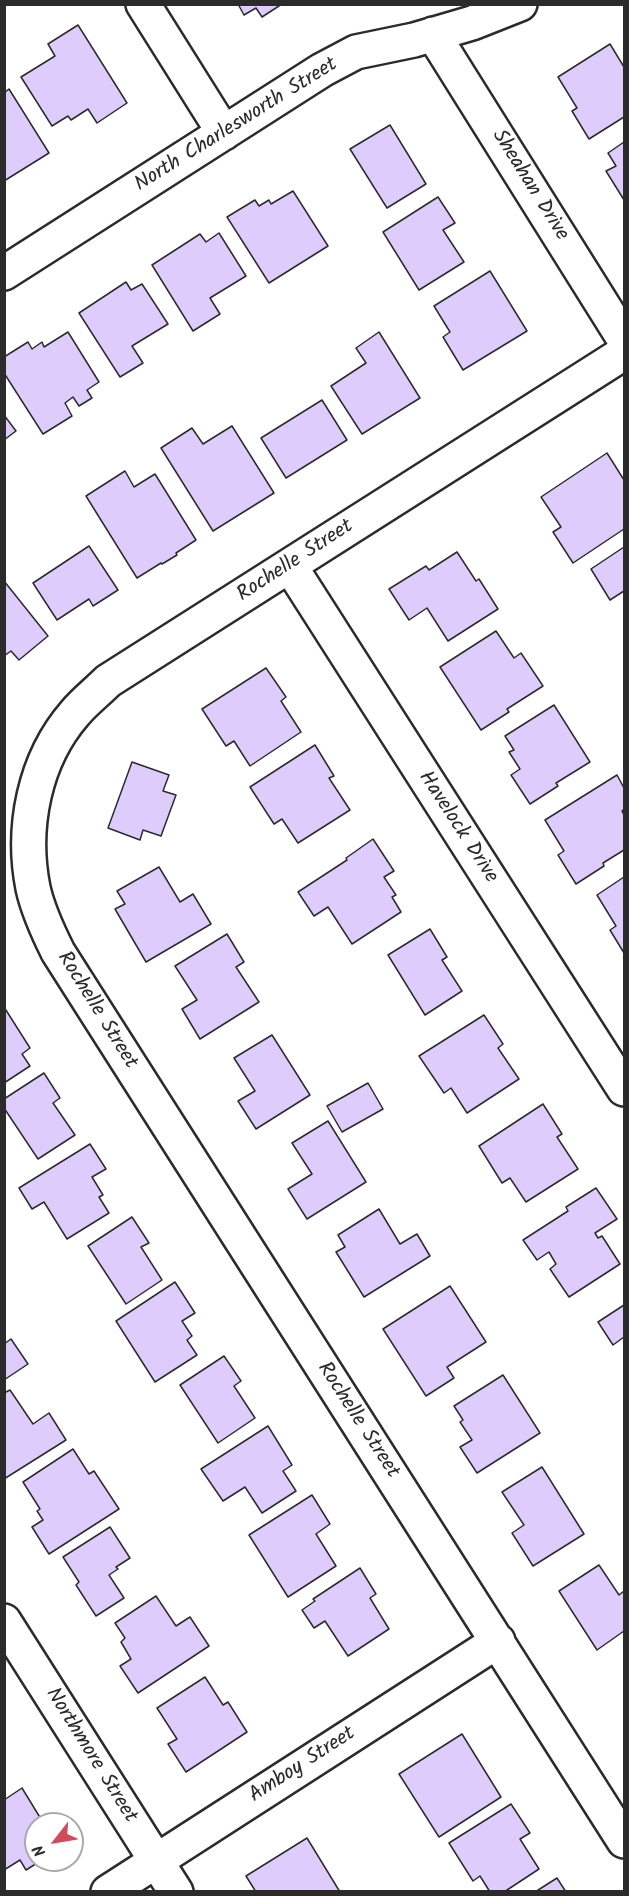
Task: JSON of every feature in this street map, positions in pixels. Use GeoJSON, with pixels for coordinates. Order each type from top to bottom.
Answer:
{"type":"FeatureCollection","features":[{"type":"Feature","properties":{"kind":"street"},"geometry":{"type":"LineString","coordinates":[[143,4],[224,133]]}},
{"type":"Feature","properties":{"kind":"street","name":"North Charlesworth Street"},"geometry":{"type":"LineString","coordinates":[[4,273],[322,70],[356,52],[414,40],[520,4]]}},
{"type":"Feature","properties":{"kind":"street","name":"Sheahan Drive"},"geometry":{"type":"LineString","coordinates":[[433,34],[624,339]]}},
{"type":"Feature","properties":{"kind":"street","name":"Rochelle Street"},"geometry":{"type":"LineString","coordinates":[[624,353],[108,681],[74,713],[48,755],[34,790],[30,837],[33,889],[43,921],[58,952],[624,1841]]}},
{"type":"Feature","properties":{"kind":"street","name":"Havelock Drive"},"geometry":{"type":"LineString","coordinates":[[290,566],[624,1089]]}},
{"type":"Feature","properties":{"kind":"street","name":"Northmore Street"},"geometry":{"type":"LineString","coordinates":[[4,1621],[176,1892]]}},
{"type":"Feature","properties":{"kind":"street","name":"Amboy Street"},"geometry":{"type":"LineString","coordinates":[[108,1892],[498,1641]]}},
{"type":"Feature","properties":{"kind":"building"},"geometry":{"type":"Polygon","coordinates":[[[238,4],[282,4],[262,17],[256,8],[244,15],[238,4]]]}},
{"type":"Feature","properties":{"kind":"building"},"geometry":{"type":"Polygon","coordinates":[[[78,25],[127,103],[97,123],[88,109],[71,120],[68,116],[52,126],[21,77],[55,56],[48,44],[78,25]]]}},
{"type":"Feature","properties":{"kind":"building"},"geometry":{"type":"Polygon","coordinates":[[[610,44],[624,67],[624,117],[589,139],[572,111],[577,108],[558,77],[610,44]]]}},
{"type":"Feature","properties":{"kind":"building"},"geometry":{"type":"Polygon","coordinates":[[[9,89],[49,153],[4,181],[4,93],[9,89]]]}},
{"type":"Feature","properties":{"kind":"building"},"geometry":{"type":"Polygon","coordinates":[[[390,125],[426,184],[387,208],[350,149],[390,125]]]}},
{"type":"Feature","properties":{"kind":"building"},"geometry":{"type":"Polygon","coordinates":[[[624,142],[624,200],[606,171],[616,166],[608,153],[624,142]]]}},
{"type":"Feature","properties":{"kind":"building"},"geometry":{"type":"Polygon","coordinates":[[[293,191],[328,246],[269,283],[227,217],[255,200],[259,206],[269,200],[271,204],[293,191]]]}},
{"type":"Feature","properties":{"kind":"building"},"geometry":{"type":"Polygon","coordinates":[[[438,197],[455,223],[443,230],[464,262],[419,290],[383,232],[438,197]]]}},
{"type":"Feature","properties":{"kind":"building"},"geometry":{"type":"Polygon","coordinates":[[[219,233],[246,276],[210,298],[220,314],[193,331],[152,265],[200,234],[206,242],[219,233]]]}},
{"type":"Feature","properties":{"kind":"building"},"geometry":{"type":"Polygon","coordinates":[[[490,271],[527,331],[463,370],[443,337],[450,332],[434,306],[490,271]]]}},
{"type":"Feature","properties":{"kind":"building"},"geometry":{"type":"Polygon","coordinates":[[[126,282],[131,290],[142,284],[168,324],[132,346],[143,363],[120,377],[79,313],[126,282]]]}},
{"type":"Feature","properties":{"kind":"building"},"geometry":{"type":"Polygon","coordinates":[[[68,332],[99,382],[87,390],[92,398],[79,406],[73,397],[65,403],[72,416],[43,434],[4,373],[4,357],[28,342],[32,349],[42,342],[44,347],[68,332]]]}},
{"type":"Feature","properties":{"kind":"building"},"geometry":{"type":"Polygon","coordinates":[[[379,332],[420,398],[362,434],[331,386],[366,363],[356,348],[379,332]]]}},
{"type":"Feature","properties":{"kind":"building"},"geometry":{"type":"Polygon","coordinates":[[[322,400],[347,440],[286,478],[261,438],[322,400]]]}},
{"type":"Feature","properties":{"kind":"building"},"geometry":{"type":"Polygon","coordinates":[[[4,415],[16,431],[4,440],[4,415]]]}},
{"type":"Feature","properties":{"kind":"building"},"geometry":{"type":"Polygon","coordinates":[[[232,426],[274,493],[213,531],[161,448],[192,428],[203,444],[232,426]]]}},
{"type":"Feature","properties":{"kind":"building"},"geometry":{"type":"Polygon","coordinates":[[[607,453],[624,480],[624,529],[573,563],[553,532],[561,527],[541,497],[607,453]]]}},
{"type":"Feature","properties":{"kind":"building"},"geometry":{"type":"Polygon","coordinates":[[[125,471],[134,487],[155,474],[196,540],[176,553],[177,555],[137,578],[86,496],[125,471]]]}},
{"type":"Feature","properties":{"kind":"building"},"geometry":{"type":"Polygon","coordinates":[[[89,546],[118,590],[93,606],[89,599],[57,620],[33,583],[89,546]]]}},
{"type":"Feature","properties":{"kind":"building"},"geometry":{"type":"Polygon","coordinates":[[[624,547],[624,591],[610,600],[591,569],[624,547]]]}},
{"type":"Feature","properties":{"kind":"building"},"geometry":{"type":"Polygon","coordinates":[[[457,552],[476,581],[479,579],[498,609],[448,641],[427,608],[409,620],[389,589],[426,566],[429,570],[457,552]]]}},
{"type":"Feature","properties":{"kind":"building"},"geometry":{"type":"Polygon","coordinates":[[[4,581],[48,636],[19,660],[11,651],[4,656],[4,581]]]}},
{"type":"Feature","properties":{"kind":"building"},"geometry":{"type":"Polygon","coordinates":[[[496,631],[514,658],[521,653],[543,686],[507,709],[509,712],[481,730],[440,667],[496,631]]]}},
{"type":"Feature","properties":{"kind":"building"},"geometry":{"type":"Polygon","coordinates":[[[266,668],[286,697],[281,701],[301,732],[250,766],[234,741],[226,746],[202,709],[266,668]]]}},
{"type":"Feature","properties":{"kind":"building"},"geometry":{"type":"Polygon","coordinates":[[[554,705],[590,762],[556,783],[558,786],[530,804],[511,775],[520,769],[509,752],[514,750],[505,736],[554,705]]]}},
{"type":"Feature","properties":{"kind":"building"},"geometry":{"type":"Polygon","coordinates":[[[315,745],[334,776],[329,778],[350,810],[298,843],[282,819],[274,824],[250,787],[315,745]]]}},
{"type":"Feature","properties":{"kind":"building"},"geometry":{"type":"Polygon","coordinates":[[[132,762],[169,775],[163,791],[176,795],[161,836],[143,830],[140,840],[108,828],[132,762]]]}},
{"type":"Feature","properties":{"kind":"building"},"geometry":{"type":"Polygon","coordinates":[[[617,775],[624,788],[624,809],[622,811],[624,850],[576,884],[558,855],[564,851],[545,820],[617,775]]]}},
{"type":"Feature","properties":{"kind":"building"},"geometry":{"type":"Polygon","coordinates":[[[373,839],[394,871],[384,877],[396,895],[392,897],[401,912],[352,944],[328,907],[314,916],[298,892],[347,860],[346,858],[373,839]]]}},
{"type":"Feature","properties":{"kind":"building"},"geometry":{"type":"Polygon","coordinates":[[[159,867],[180,902],[193,894],[211,924],[146,962],[115,909],[125,904],[117,891],[159,867]]]}},
{"type":"Feature","properties":{"kind":"building"},"geometry":{"type":"Polygon","coordinates":[[[624,877],[624,953],[610,930],[616,926],[597,895],[624,877]]]}},
{"type":"Feature","properties":{"kind":"building"},"geometry":{"type":"Polygon","coordinates":[[[430,929],[447,957],[442,960],[462,991],[425,1015],[388,955],[430,929]]]}},
{"type":"Feature","properties":{"kind":"building"},"geometry":{"type":"Polygon","coordinates":[[[227,934],[244,962],[236,967],[259,1002],[200,1039],[182,1009],[197,1000],[175,966],[227,934]]]}},
{"type":"Feature","properties":{"kind":"building"},"geometry":{"type":"Polygon","coordinates":[[[4,1007],[30,1048],[22,1054],[30,1066],[4,1083],[4,1007]]]}},
{"type":"Feature","properties":{"kind":"building"},"geometry":{"type":"Polygon","coordinates":[[[484,1015],[503,1044],[498,1048],[519,1079],[467,1113],[451,1088],[444,1093],[419,1056],[484,1015]]]}},
{"type":"Feature","properties":{"kind":"building"},"geometry":{"type":"Polygon","coordinates":[[[272,1035],[310,1095],[256,1129],[238,1101],[255,1091],[234,1058],[272,1035]]]}},
{"type":"Feature","properties":{"kind":"building"},"geometry":{"type":"Polygon","coordinates":[[[44,1073],[60,1098],[53,1103],[75,1135],[38,1159],[4,1108],[4,1099],[44,1073]]]}},
{"type":"Feature","properties":{"kind":"building"},"geometry":{"type":"Polygon","coordinates":[[[368,1083],[383,1109],[342,1132],[327,1106],[368,1083]]]}},
{"type":"Feature","properties":{"kind":"building"},"geometry":{"type":"Polygon","coordinates":[[[543,1104],[562,1134],[557,1137],[578,1169],[526,1202],[510,1178],[502,1183],[479,1146],[543,1104]]]}},
{"type":"Feature","properties":{"kind":"building"},"geometry":{"type":"Polygon","coordinates":[[[328,1121],[366,1182],[307,1219],[288,1189],[312,1174],[292,1143],[328,1121]]]}},
{"type":"Feature","properties":{"kind":"building"},"geometry":{"type":"Polygon","coordinates":[[[90,1144],[106,1169],[92,1177],[103,1195],[99,1197],[109,1213],[67,1239],[44,1202],[32,1209],[19,1188],[90,1144]]]}},
{"type":"Feature","properties":{"kind":"building"},"geometry":{"type":"Polygon","coordinates":[[[596,1188],[617,1219],[595,1233],[598,1238],[602,1236],[620,1264],[569,1297],[550,1269],[556,1264],[549,1252],[537,1260],[523,1240],[568,1211],[566,1207],[596,1188]]]}},
{"type":"Feature","properties":{"kind":"building"},"geometry":{"type":"Polygon","coordinates":[[[379,1209],[400,1244],[417,1234],[430,1256],[364,1297],[336,1252],[345,1247],[338,1235],[379,1209]]]}},
{"type":"Feature","properties":{"kind":"building"},"geometry":{"type":"Polygon","coordinates":[[[132,1217],[149,1243],[141,1247],[162,1280],[126,1304],[88,1246],[132,1217]]]}},
{"type":"Feature","properties":{"kind":"building"},"geometry":{"type":"Polygon","coordinates":[[[175,1282],[195,1313],[182,1321],[192,1336],[187,1340],[197,1355],[155,1382],[116,1321],[175,1282]]]}},
{"type":"Feature","properties":{"kind":"building"},"geometry":{"type":"Polygon","coordinates":[[[450,1286],[486,1342],[447,1367],[454,1378],[426,1396],[383,1329],[450,1286]]]}},
{"type":"Feature","properties":{"kind":"building"},"geometry":{"type":"Polygon","coordinates":[[[624,1305],[624,1337],[613,1345],[598,1322],[624,1305]]]}},
{"type":"Feature","properties":{"kind":"building"},"geometry":{"type":"Polygon","coordinates":[[[11,1339],[28,1364],[4,1380],[4,1344],[11,1339]]]}},
{"type":"Feature","properties":{"kind":"building"},"geometry":{"type":"Polygon","coordinates":[[[224,1356],[241,1381],[234,1386],[255,1418],[218,1443],[180,1385],[224,1356]]]}},
{"type":"Feature","properties":{"kind":"building"},"geometry":{"type":"Polygon","coordinates":[[[503,1375],[540,1433],[477,1473],[460,1447],[472,1440],[460,1422],[463,1420],[454,1406],[503,1375]]]}},
{"type":"Feature","properties":{"kind":"building"},"geometry":{"type":"Polygon","coordinates":[[[10,1390],[33,1424],[49,1413],[66,1440],[4,1479],[4,1393],[10,1390]]]}},
{"type":"Feature","properties":{"kind":"building"},"geometry":{"type":"Polygon","coordinates":[[[268,1426],[292,1465],[283,1471],[296,1491],[262,1513],[245,1487],[223,1501],[201,1469],[268,1426]]]}},
{"type":"Feature","properties":{"kind":"building"},"geometry":{"type":"Polygon","coordinates":[[[73,1449],[89,1474],[94,1471],[119,1509],[49,1554],[32,1527],[43,1520],[37,1511],[40,1509],[23,1482],[73,1449]]]}},
{"type":"Feature","properties":{"kind":"building"},"geometry":{"type":"Polygon","coordinates":[[[542,1467],[584,1534],[533,1566],[512,1533],[524,1525],[502,1492],[542,1467]]]}},
{"type":"Feature","properties":{"kind":"building"},"geometry":{"type":"Polygon","coordinates":[[[312,1495],[330,1524],[316,1534],[336,1566],[288,1597],[249,1535],[312,1495]]]}},
{"type":"Feature","properties":{"kind":"building"},"geometry":{"type":"Polygon","coordinates":[[[110,1527],[130,1558],[116,1567],[118,1569],[109,1575],[124,1598],[96,1616],[76,1585],[79,1582],[63,1557],[110,1527]]]}},
{"type":"Feature","properties":{"kind":"building"},"geometry":{"type":"Polygon","coordinates":[[[599,1565],[619,1595],[624,1591],[624,1631],[597,1650],[559,1591],[599,1565]]]}},
{"type":"Feature","properties":{"kind":"building"},"geometry":{"type":"Polygon","coordinates":[[[360,1568],[376,1594],[370,1598],[389,1629],[348,1656],[325,1621],[314,1628],[302,1610],[315,1601],[313,1599],[360,1568]]]}},
{"type":"Feature","properties":{"kind":"building"},"geometry":{"type":"Polygon","coordinates":[[[156,1596],[176,1626],[190,1617],[209,1646],[138,1693],[120,1666],[131,1659],[121,1642],[125,1638],[115,1623],[156,1596]]]}},
{"type":"Feature","properties":{"kind":"building"},"geometry":{"type":"Polygon","coordinates":[[[205,1677],[223,1705],[228,1702],[247,1732],[186,1772],[168,1744],[177,1739],[157,1708],[205,1677]]]}},
{"type":"Feature","properties":{"kind":"building"},"geometry":{"type":"Polygon","coordinates":[[[462,1734],[501,1797],[439,1837],[399,1774],[462,1734]]]}},
{"type":"Feature","properties":{"kind":"building"},"geometry":{"type":"Polygon","coordinates":[[[22,1788],[37,1812],[24,1812],[24,1867],[20,1860],[4,1870],[4,1800],[22,1788]]]}},
{"type":"Feature","properties":{"kind":"building"},"geometry":{"type":"Polygon","coordinates":[[[511,1804],[530,1833],[520,1839],[539,1869],[504,1892],[490,1892],[480,1876],[473,1881],[449,1843],[511,1804]]]}},
{"type":"Feature","properties":{"kind":"building"},"geometry":{"type":"Polygon","coordinates":[[[307,1838],[340,1892],[256,1892],[246,1876],[307,1838]]]}},
{"type":"Feature","properties":{"kind":"building"},"geometry":{"type":"Polygon","coordinates":[[[557,1878],[566,1892],[535,1892],[557,1878]]]}}]}
